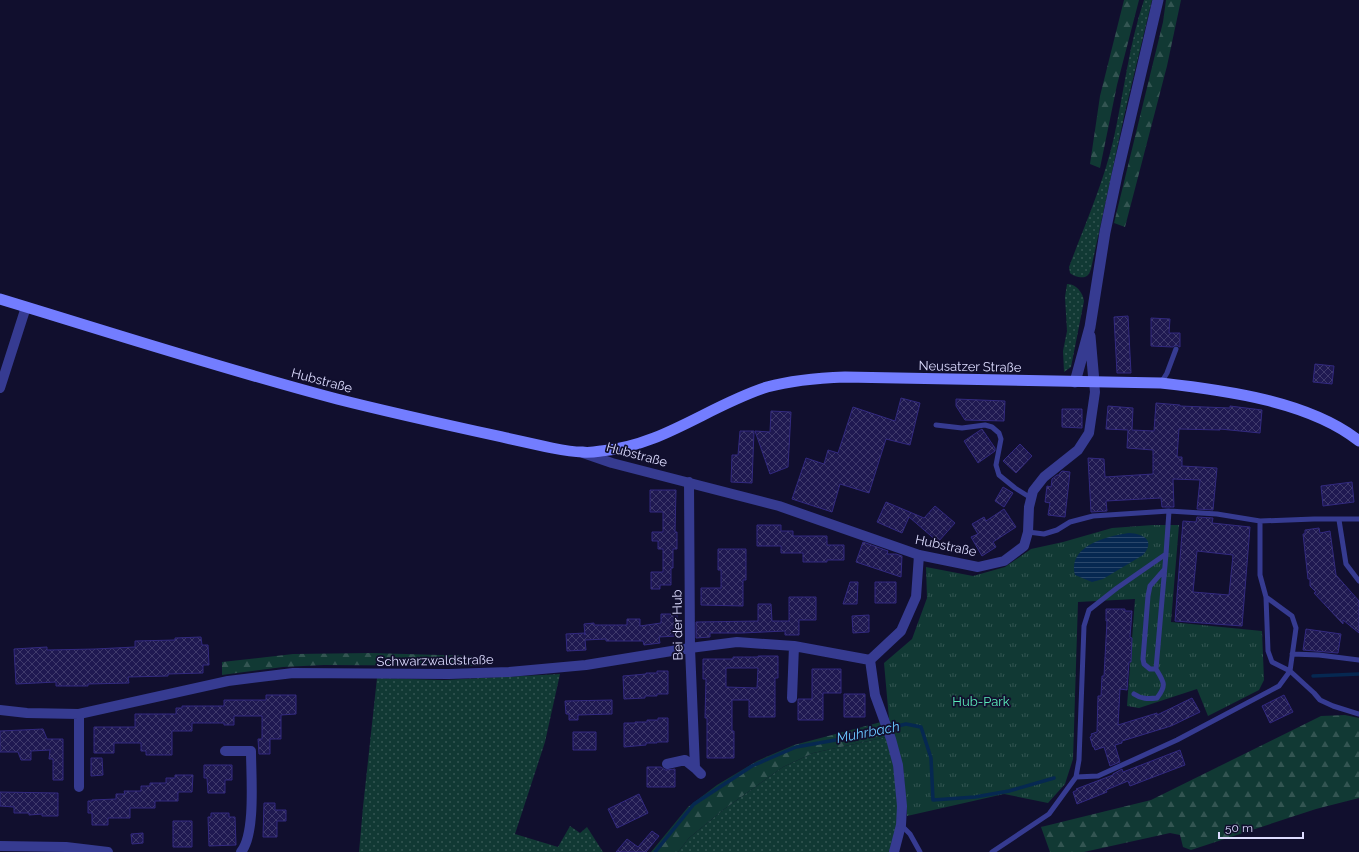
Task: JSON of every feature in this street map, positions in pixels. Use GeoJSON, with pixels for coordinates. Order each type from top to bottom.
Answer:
{"type":"FeatureCollection","features":[{"type":"Feature","properties":{"kind":"main road","name":"Hubstraße"},"geometry":{"type":"LineString","coordinates":[[0,299],[105,330],[209,364],[338,399],[552,448],[583,453]]}},
{"type":"Feature","properties":{"kind":"main road","name":"Neusatzer Straße"},"geometry":{"type":"LineString","coordinates":[[583,453],[614,450],[642,443],[670,432],[734,400],[767,387],[809,379],[845,377],[1161,383],[1201,388],[1277,402],[1320,417],[1359,441]]}},
{"type":"Feature","properties":{"kind":"street","name":"Hubstraße"},"geometry":{"type":"LineString","coordinates":[[1075,382],[1090,327],[1095,287],[1105,232],[1158,0]]}},
{"type":"Feature","properties":{"kind":"street"},"geometry":{"type":"LineString","coordinates":[[0,388],[26,307]]}},
{"type":"Feature","properties":{"kind":"street","name":"Hubstraße"},"geometry":{"type":"LineString","coordinates":[[583,453],[612,463],[779,506],[919,555],[978,568],[1004,561],[1024,546],[1028,532],[1029,507],[1033,491],[1044,477],[1078,450],[1089,433],[1095,392],[1090,327]]}},
{"type":"Feature","properties":{"kind":"street","name":"Bei der Hub"},"geometry":{"type":"LineString","coordinates":[[666,764],[685,760],[698,771],[690,648],[689,482]]}},
{"type":"Feature","properties":{"kind":"street"},"geometry":{"type":"LineString","coordinates":[[894,852],[901,825],[902,806],[898,765],[891,740],[874,695],[870,660],[902,631],[916,597],[919,555]]}},
{"type":"Feature","properties":{"kind":"street","name":"Schwarzwaldstraße"},"geometry":{"type":"LineString","coordinates":[[0,710],[27,713],[79,714],[228,681],[293,672],[449,674],[508,672],[586,665],[737,642],[794,646],[870,660]]}},
{"type":"Feature","properties":{"kind":"street"},"geometry":{"type":"LineString","coordinates":[[792,698],[794,646]]}},
{"type":"Feature","properties":{"kind":"street"},"geometry":{"type":"LineString","coordinates":[[79,714],[79,787]]}},
{"type":"Feature","properties":{"kind":"street"},"geometry":{"type":"LineString","coordinates":[[225,751],[251,751],[249,835],[242,852]]}},
{"type":"Feature","properties":{"kind":"street"},"geometry":{"type":"LineString","coordinates":[[0,846],[66,847],[108,852]]}},
{"type":"Feature","properties":{"kind":"lane"},"geometry":{"type":"LineString","coordinates":[[1161,383],[1167,373],[1176,349]]}},
{"type":"Feature","properties":{"kind":"lane"},"geometry":{"type":"LineString","coordinates":[[936,425],[962,428],[985,424],[992,427],[999,434],[1001,439],[996,465],[999,475],[1015,488],[1031,498]]}},
{"type":"Feature","properties":{"kind":"lane"},"geometry":{"type":"LineString","coordinates":[[1028,532],[1044,534],[1057,530],[1070,522],[1093,516],[1169,511],[1217,514],[1260,521],[1359,519]]}},
{"type":"Feature","properties":{"kind":"lane"},"geometry":{"type":"LineString","coordinates":[[1134,694],[1140,698],[1157,698],[1163,690],[1163,680],[1156,669],[1169,511]]}},
{"type":"Feature","properties":{"kind":"lane"},"geometry":{"type":"LineString","coordinates":[[1339,520],[1346,564],[1359,581]]}},
{"type":"Feature","properties":{"kind":"lane"},"geometry":{"type":"LineString","coordinates":[[1260,521],[1260,575],[1266,597],[1268,651],[1272,662],[1290,671],[1320,700],[1333,706],[1359,714]]}},
{"type":"Feature","properties":{"kind":"lane"},"geometry":{"type":"LineString","coordinates":[[992,852],[1049,814],[1076,777],[1079,760],[1084,626],[1089,610],[1116,588],[1166,554]]}},
{"type":"Feature","properties":{"kind":"lane"},"geometry":{"type":"LineString","coordinates":[[1156,669],[1150,669],[1144,664],[1143,659],[1148,596],[1150,586],[1164,570]]}},
{"type":"Feature","properties":{"kind":"lane"},"geometry":{"type":"LineString","coordinates":[[1076,777],[1098,776],[1178,740],[1279,686],[1290,671],[1296,628],[1292,616],[1266,597]]}},
{"type":"Feature","properties":{"kind":"lane"},"geometry":{"type":"LineString","coordinates":[[1292,654],[1319,655],[1359,660]]}},
{"type":"Feature","properties":{"kind":"lane"},"geometry":{"type":"LineString","coordinates":[[901,825],[910,834],[920,852]]}},
{"type":"Feature","properties":{"kind":"green space"},"geometry":{"type":"Polygon","coordinates":[[[1124,0],[1139,0],[1117,85],[1100,168],[1090,164],[1100,96],[1124,0]]]}},
{"type":"Feature","properties":{"kind":"green space"},"geometry":{"type":"Polygon","coordinates":[[[1144,0],[1152,0],[1125,112],[1091,269],[1089,274],[1086,276],[1079,277],[1070,273],[1069,267],[1100,187],[1110,154],[1134,34],[1144,0]]]}},
{"type":"Feature","properties":{"kind":"green space"},"geometry":{"type":"Polygon","coordinates":[[[1166,0],[1181,0],[1167,66],[1125,227],[1114,223],[1163,22],[1166,0]]]}},
{"type":"Feature","properties":{"kind":"green space"},"geometry":{"type":"Polygon","coordinates":[[[1067,284],[1073,285],[1078,289],[1082,294],[1084,301],[1071,367],[1064,372],[1063,351],[1067,331],[1065,297],[1067,284]]]}},
{"type":"Feature","properties":{"kind":"green space","name":"Hub-Park"},"geometry":{"type":"Polygon","coordinates":[[[1179,525],[1171,622],[1262,631],[1264,680],[1259,690],[1208,716],[1197,689],[1139,708],[1127,706],[1135,599],[1078,602],[1073,759],[1065,784],[1048,803],[1004,794],[907,816],[903,767],[889,719],[884,663],[912,639],[927,598],[926,567],[973,576],[1005,567],[1031,549],[1063,542],[1112,528],[1179,525]]]}},
{"type":"Feature","properties":{"kind":"green space"},"geometry":{"type":"Polygon","coordinates":[[[372,653],[474,656],[482,666],[324,665],[283,667],[222,675],[222,662],[293,654],[372,653]]]}},
{"type":"Feature","properties":{"kind":"green space"},"geometry":{"type":"Polygon","coordinates":[[[560,674],[545,742],[515,834],[558,847],[570,826],[580,833],[587,827],[603,852],[359,852],[377,678],[444,680],[560,674]]]}},
{"type":"Feature","properties":{"kind":"green space"},"geometry":{"type":"Polygon","coordinates":[[[1345,715],[1359,718],[1359,798],[1316,809],[1191,850],[1183,847],[1180,835],[1170,833],[1084,852],[1050,852],[1041,827],[1151,800],[1321,716],[1345,715]]]}},
{"type":"Feature","properties":{"kind":"green space"},"geometry":{"type":"Polygon","coordinates":[[[881,722],[887,737],[813,753],[783,767],[723,810],[689,838],[678,852],[651,852],[688,807],[717,785],[757,761],[794,745],[881,722]]]}},
{"type":"Feature","properties":{"kind":"green space"},"geometry":{"type":"Polygon","coordinates":[[[887,737],[892,757],[897,798],[896,831],[889,852],[678,852],[689,838],[723,810],[783,767],[813,753],[887,737]]]}},
{"type":"Feature","properties":{"kind":"water"},"geometry":{"type":"Polygon","coordinates":[[[1129,533],[1143,536],[1148,542],[1147,550],[1143,555],[1103,579],[1092,582],[1075,575],[1074,565],[1077,557],[1083,550],[1100,540],[1129,533]]]}},
{"type":"Feature","properties":{"kind":"building"},"geometry":{"type":"Polygon","coordinates":[[[1128,316],[1131,373],[1117,373],[1114,317],[1128,316]]]}},
{"type":"Feature","properties":{"kind":"building"},"geometry":{"type":"Polygon","coordinates":[[[1151,318],[1170,319],[1169,333],[1180,333],[1180,347],[1176,345],[1173,347],[1151,346],[1151,318]]]}},
{"type":"Feature","properties":{"kind":"building"},"geometry":{"type":"Polygon","coordinates":[[[1315,364],[1334,366],[1332,384],[1313,382],[1315,364]]]}},
{"type":"Feature","properties":{"kind":"building"},"geometry":{"type":"Polygon","coordinates":[[[901,398],[920,403],[910,445],[886,439],[869,493],[840,484],[832,512],[792,499],[806,458],[824,464],[828,450],[838,453],[853,407],[895,421],[901,398]]]}},
{"type":"Feature","properties":{"kind":"building"},"geometry":{"type":"Polygon","coordinates":[[[956,399],[1005,401],[1004,421],[965,420],[956,406],[956,399]]]}},
{"type":"Feature","properties":{"kind":"building"},"geometry":{"type":"Polygon","coordinates":[[[1156,403],[1180,406],[1230,408],[1230,406],[1262,410],[1260,433],[1220,429],[1179,429],[1177,457],[1182,457],[1182,466],[1217,468],[1213,510],[1197,509],[1200,480],[1173,479],[1174,507],[1162,507],[1161,498],[1106,501],[1107,511],[1091,512],[1088,458],[1104,459],[1105,477],[1153,474],[1153,450],[1127,448],[1128,430],[1106,429],[1108,406],[1133,408],[1132,430],[1154,431],[1156,403]]]}},
{"type":"Feature","properties":{"kind":"building"},"geometry":{"type":"Polygon","coordinates":[[[1062,409],[1082,409],[1082,428],[1062,427],[1062,409]]]}},
{"type":"Feature","properties":{"kind":"building"},"geometry":{"type":"Polygon","coordinates":[[[771,411],[791,412],[788,467],[770,474],[755,431],[770,432],[771,411]]]}},
{"type":"Feature","properties":{"kind":"building"},"geometry":{"type":"Polygon","coordinates":[[[982,429],[995,448],[995,451],[978,463],[964,441],[982,429]]]}},
{"type":"Feature","properties":{"kind":"building"},"geometry":{"type":"Polygon","coordinates":[[[740,431],[754,431],[752,483],[731,482],[732,455],[738,455],[740,431]]]}},
{"type":"Feature","properties":{"kind":"building"},"geometry":{"type":"Polygon","coordinates":[[[1020,444],[1032,456],[1016,473],[1003,461],[1020,444]]]}},
{"type":"Feature","properties":{"kind":"building"},"geometry":{"type":"Polygon","coordinates":[[[1062,471],[1070,472],[1065,517],[1048,515],[1050,503],[1045,502],[1047,486],[1051,487],[1052,479],[1059,475],[1062,471]]]}},
{"type":"Feature","properties":{"kind":"building"},"geometry":{"type":"Polygon","coordinates":[[[1352,482],[1354,502],[1323,506],[1321,486],[1352,482]]]}},
{"type":"Feature","properties":{"kind":"building"},"geometry":{"type":"Polygon","coordinates":[[[1003,487],[1013,493],[1004,507],[995,501],[1003,487]]]}},
{"type":"Feature","properties":{"kind":"building"},"geometry":{"type":"Polygon","coordinates":[[[650,490],[676,490],[675,532],[677,532],[677,549],[673,549],[671,585],[660,585],[660,589],[651,589],[651,572],[663,572],[663,549],[658,549],[658,541],[652,541],[652,532],[663,532],[663,512],[650,512],[650,490]]]}},
{"type":"Feature","properties":{"kind":"building"},"geometry":{"type":"Polygon","coordinates":[[[886,502],[924,518],[935,506],[955,523],[938,542],[909,517],[902,533],[877,522],[886,502]]]}},
{"type":"Feature","properties":{"kind":"building"},"geometry":{"type":"Polygon","coordinates":[[[1004,509],[1016,527],[993,542],[996,547],[982,556],[971,537],[978,534],[972,524],[984,517],[986,521],[1004,509]]]}},
{"type":"Feature","properties":{"kind":"building"},"geometry":{"type":"Polygon","coordinates":[[[1197,517],[1213,518],[1212,523],[1250,527],[1242,626],[1175,621],[1183,521],[1196,522],[1197,517]],[[1197,551],[1193,592],[1229,595],[1233,555],[1197,551]]]}},
{"type":"Feature","properties":{"kind":"building"},"geometry":{"type":"Polygon","coordinates":[[[757,525],[781,525],[781,531],[793,531],[793,536],[827,536],[827,545],[844,545],[844,560],[803,562],[803,553],[781,553],[781,546],[757,546],[757,525]]]}},
{"type":"Feature","properties":{"kind":"building"},"geometry":{"type":"Polygon","coordinates":[[[1319,528],[1320,533],[1330,531],[1336,575],[1359,601],[1359,633],[1343,620],[1343,624],[1314,593],[1316,592],[1310,586],[1303,534],[1305,534],[1305,530],[1319,528]]]}},
{"type":"Feature","properties":{"kind":"building"},"geometry":{"type":"Polygon","coordinates":[[[863,542],[888,551],[887,554],[902,556],[901,577],[856,562],[863,542]]]}},
{"type":"Feature","properties":{"kind":"building"},"geometry":{"type":"Polygon","coordinates":[[[718,549],[746,549],[746,580],[743,580],[743,606],[701,605],[701,588],[721,588],[721,570],[718,570],[718,549]]]}},
{"type":"Feature","properties":{"kind":"building"},"geometry":{"type":"Polygon","coordinates":[[[850,582],[858,582],[857,604],[843,604],[850,582]]]}},
{"type":"Feature","properties":{"kind":"building"},"geometry":{"type":"Polygon","coordinates":[[[875,582],[896,582],[896,603],[875,603],[875,582]]]}},
{"type":"Feature","properties":{"kind":"building"},"geometry":{"type":"Polygon","coordinates":[[[789,597],[816,597],[816,620],[799,620],[799,635],[785,635],[785,631],[710,633],[710,637],[696,638],[696,622],[758,621],[758,604],[771,604],[772,621],[789,621],[789,597]]]}},
{"type":"Feature","properties":{"kind":"building"},"geometry":{"type":"Polygon","coordinates":[[[1106,609],[1125,609],[1125,611],[1132,611],[1130,637],[1132,638],[1131,662],[1129,662],[1127,690],[1120,689],[1118,725],[1157,713],[1157,715],[1192,698],[1200,712],[1171,726],[1122,741],[1122,743],[1115,745],[1120,762],[1110,766],[1104,747],[1095,750],[1090,737],[1092,736],[1091,734],[1097,732],[1098,696],[1101,696],[1102,676],[1104,676],[1107,621],[1106,609]]]}},
{"type":"Feature","properties":{"kind":"building"},"geometry":{"type":"Polygon","coordinates":[[[661,614],[677,614],[677,636],[659,637],[660,643],[644,645],[643,641],[606,641],[606,639],[585,640],[586,650],[567,651],[566,634],[585,633],[584,624],[594,623],[594,625],[627,625],[627,619],[640,619],[640,626],[661,623],[661,614]]]}},
{"type":"Feature","properties":{"kind":"building"},"geometry":{"type":"Polygon","coordinates":[[[869,615],[869,632],[853,633],[852,616],[869,615]]]}},
{"type":"Feature","properties":{"kind":"building"},"geometry":{"type":"Polygon","coordinates":[[[1306,629],[1341,634],[1338,653],[1303,650],[1306,629]]]}},
{"type":"Feature","properties":{"kind":"building"},"geometry":{"type":"Polygon","coordinates":[[[201,637],[202,645],[208,645],[209,665],[203,665],[203,673],[128,677],[129,683],[88,684],[88,686],[56,686],[56,682],[16,684],[14,649],[47,647],[47,650],[135,647],[135,641],[175,640],[175,638],[201,637]]]}},
{"type":"Feature","properties":{"kind":"building"},"geometry":{"type":"Polygon","coordinates":[[[778,656],[778,678],[775,678],[775,717],[749,717],[749,700],[732,700],[734,758],[707,758],[707,718],[705,718],[706,679],[703,679],[703,659],[778,656]],[[726,668],[726,687],[757,688],[758,668],[726,668]]]}},
{"type":"Feature","properties":{"kind":"building"},"geometry":{"type":"Polygon","coordinates":[[[812,669],[841,669],[841,693],[823,693],[823,720],[798,720],[798,699],[812,699],[812,669]]]}},
{"type":"Feature","properties":{"kind":"building"},"geometry":{"type":"Polygon","coordinates":[[[657,671],[668,671],[668,694],[645,696],[645,698],[624,699],[623,676],[657,673],[657,671]]]}},
{"type":"Feature","properties":{"kind":"building"},"geometry":{"type":"Polygon","coordinates":[[[844,694],[865,694],[865,717],[844,717],[844,694]]]}},
{"type":"Feature","properties":{"kind":"building"},"geometry":{"type":"Polygon","coordinates":[[[266,695],[296,695],[296,714],[281,715],[281,739],[270,739],[270,754],[259,754],[258,739],[262,739],[262,716],[234,716],[234,725],[224,725],[224,723],[192,723],[192,731],[172,731],[172,755],[146,755],[146,751],[141,751],[141,743],[114,743],[114,753],[94,753],[94,727],[135,727],[135,714],[176,714],[176,708],[182,708],[182,706],[224,706],[224,700],[266,700],[266,695]]]}},
{"type":"Feature","properties":{"kind":"building"},"geometry":{"type":"Polygon","coordinates":[[[1284,695],[1293,712],[1270,723],[1262,706],[1284,695]]]}},
{"type":"Feature","properties":{"kind":"building"},"geometry":{"type":"Polygon","coordinates":[[[612,700],[612,714],[578,715],[578,720],[569,720],[569,714],[566,714],[565,701],[612,700]]]}},
{"type":"Feature","properties":{"kind":"building"},"geometry":{"type":"Polygon","coordinates":[[[658,718],[668,718],[668,742],[646,743],[646,745],[624,747],[624,723],[647,722],[647,720],[658,720],[658,718]]]}},
{"type":"Feature","properties":{"kind":"building"},"geometry":{"type":"Polygon","coordinates":[[[43,729],[47,739],[63,739],[63,780],[53,780],[53,759],[49,759],[50,750],[31,751],[31,760],[21,760],[18,752],[0,752],[0,731],[43,729]]]}},
{"type":"Feature","properties":{"kind":"building"},"geometry":{"type":"Polygon","coordinates":[[[573,732],[596,732],[596,750],[573,750],[573,732]]]}},
{"type":"Feature","properties":{"kind":"building"},"geometry":{"type":"Polygon","coordinates":[[[1180,750],[1185,765],[1130,786],[1128,781],[1106,790],[1107,792],[1077,804],[1073,792],[1077,790],[1076,789],[1113,775],[1122,769],[1123,772],[1180,750]]]}},
{"type":"Feature","properties":{"kind":"building"},"geometry":{"type":"Polygon","coordinates":[[[91,758],[102,758],[103,775],[91,776],[91,758]]]}},
{"type":"Feature","properties":{"kind":"building"},"geometry":{"type":"Polygon","coordinates":[[[204,765],[232,765],[232,780],[225,780],[225,793],[208,793],[207,778],[204,778],[204,765]]]}},
{"type":"Feature","properties":{"kind":"building"},"geometry":{"type":"Polygon","coordinates":[[[647,767],[661,767],[665,770],[675,769],[675,787],[647,787],[647,767]]]}},
{"type":"Feature","properties":{"kind":"building"},"geometry":{"type":"Polygon","coordinates":[[[175,775],[193,775],[192,792],[178,792],[178,801],[155,801],[155,808],[130,808],[130,818],[108,818],[108,825],[92,825],[92,813],[88,813],[88,801],[116,799],[116,794],[125,794],[124,791],[141,791],[141,786],[150,786],[150,783],[166,783],[166,778],[175,778],[175,775]]]}},
{"type":"Feature","properties":{"kind":"building"},"geometry":{"type":"Polygon","coordinates":[[[0,792],[58,793],[58,816],[14,813],[14,807],[0,806],[0,792]]]}},
{"type":"Feature","properties":{"kind":"building"},"geometry":{"type":"Polygon","coordinates":[[[639,794],[648,813],[617,828],[608,809],[639,794]]]}},
{"type":"Feature","properties":{"kind":"building"},"geometry":{"type":"Polygon","coordinates":[[[264,803],[275,803],[275,810],[286,810],[286,821],[277,821],[277,837],[263,837],[264,803]]]}},
{"type":"Feature","properties":{"kind":"building"},"geometry":{"type":"Polygon","coordinates":[[[211,813],[229,813],[229,817],[235,817],[236,845],[209,846],[208,817],[211,817],[211,813]]]}},
{"type":"Feature","properties":{"kind":"building"},"geometry":{"type":"Polygon","coordinates":[[[173,821],[192,821],[192,847],[173,847],[173,821]]]}},
{"type":"Feature","properties":{"kind":"building"},"geometry":{"type":"Polygon","coordinates":[[[652,831],[659,836],[646,852],[616,852],[627,839],[638,847],[652,831]]]}},
{"type":"Feature","properties":{"kind":"building"},"geometry":{"type":"Polygon","coordinates":[[[143,833],[143,843],[132,844],[131,834],[143,833]]]}},
{"type":"Feature","properties":{"kind":"waterway","name":"Muhrbach"},"geometry":{"type":"LineString","coordinates":[[1313,676],[1359,674]]}},
{"type":"Feature","properties":{"kind":"waterway","name":"Muhrbach"},"geometry":{"type":"LineString","coordinates":[[655,852],[694,804],[752,766],[796,747],[847,738],[906,724],[921,727],[931,758],[933,800],[975,797],[1009,791],[1054,778]]}}]}
